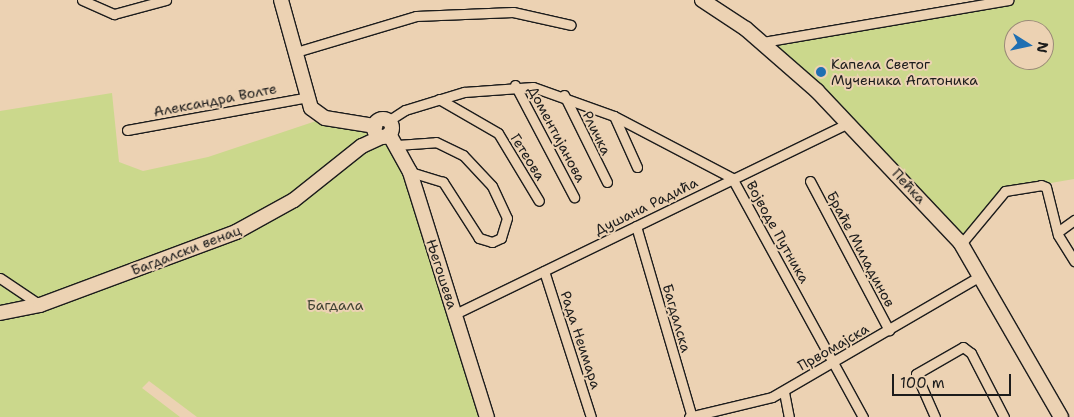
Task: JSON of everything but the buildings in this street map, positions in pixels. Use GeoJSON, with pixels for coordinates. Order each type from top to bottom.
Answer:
{"type":"FeatureCollection","features":[{"type":"Feature","properties":{"kind":"street"},"geometry":{"type":"LineString","coordinates":[[82,0],[114,14],[166,0]]}},
{"type":"Feature","properties":{"kind":"street"},"geometry":{"type":"LineString","coordinates":[[281,0],[308,97],[317,114],[386,132],[436,142],[463,155],[492,186],[507,218],[507,228],[497,242],[479,238],[443,182],[410,172]]}},
{"type":"Feature","properties":{"kind":"street","name":"Пећка"},"geometry":{"type":"LineString","coordinates":[[702,0],[763,42],[849,122],[961,244],[1061,417]]}},
{"type":"Feature","properties":{"kind":"street"},"geometry":{"type":"LineString","coordinates":[[763,42],[1008,0]]}},
{"type":"Feature","properties":{"kind":"street"},"geometry":{"type":"LineString","coordinates":[[296,52],[416,16],[513,12],[571,25]]}},
{"type":"Feature","properties":{"kind":"street","name":"Војводе Путника"},"geometry":{"type":"LineString","coordinates":[[386,132],[439,99],[515,85],[564,95],[614,116],[732,178],[835,362],[863,417]]}},
{"type":"Feature","properties":{"kind":"street","name":"Доментијанова"},"geometry":{"type":"LineString","coordinates":[[515,85],[574,197]]}},
{"type":"Feature","properties":{"kind":"street","name":"Рличка"},"geometry":{"type":"LineString","coordinates":[[564,95],[606,182]]}},
{"type":"Feature","properties":{"kind":"street","name":"Александра Волте"},"geometry":{"type":"LineString","coordinates":[[127,130],[308,97]]}},
{"type":"Feature","properties":{"kind":"street","name":"Гетеова"},"geometry":{"type":"LineString","coordinates":[[439,99],[498,133],[540,201]]}},
{"type":"Feature","properties":{"kind":"street"},"geometry":{"type":"LineString","coordinates":[[614,116],[637,167]]}},
{"type":"Feature","properties":{"kind":"street","name":"Душана Радића"},"geometry":{"type":"LineString","coordinates":[[455,314],[849,122]]}},
{"type":"Feature","properties":{"kind":"street","name":"Његошева"},"geometry":{"type":"LineString","coordinates":[[386,132],[410,172],[487,417]]}},
{"type":"Feature","properties":{"kind":"street","name":"Багдалски венац"},"geometry":{"type":"LineString","coordinates":[[0,313],[40,305],[236,232],[294,200],[362,146],[386,132]]}},
{"type":"Feature","properties":{"kind":"street","name":"Браће Миладинов"},"geometry":{"type":"LineString","coordinates":[[810,181],[889,330]]}},
{"type":"Feature","properties":{"kind":"street"},"geometry":{"type":"LineString","coordinates":[[961,244],[1005,191],[1016,187],[1046,188],[1059,231],[1074,261]]}},
{"type":"Feature","properties":{"kind":"street"},"geometry":{"type":"LineString","coordinates":[[1059,231],[1074,220]]}},
{"type":"Feature","properties":{"kind":"street","name":"Багдалска"},"geometry":{"type":"LineString","coordinates":[[636,226],[691,417]]}},
{"type":"Feature","properties":{"kind":"street","name":"Рада Неимара"},"geometry":{"type":"LineString","coordinates":[[544,272],[591,417]]}},
{"type":"Feature","properties":{"kind":"street","name":"Првомајска"},"geometry":{"type":"LineString","coordinates":[[691,417],[784,392],[980,276]]}},
{"type":"Feature","properties":{"kind":"street"},"geometry":{"type":"LineString","coordinates":[[0,278],[40,305]]}},
{"type":"Feature","properties":{"kind":"street"},"geometry":{"type":"LineString","coordinates":[[935,417],[916,374],[964,348],[971,353],[1004,417]]}},
{"type":"Feature","properties":{"kind":"street"},"geometry":{"type":"LineString","coordinates":[[784,392],[789,417]]}},
{"type":"Feature","properties":{"kind":"green space"},"geometry":{"type":"Polygon","coordinates":[[[1008,0],[1074,0],[1074,179],[999,192],[960,242],[763,42],[1008,0]]]}},
{"type":"Feature","properties":{"kind":"green space","name":"Багдала"},"geometry":{"type":"Polygon","coordinates":[[[112,93],[119,162],[143,171],[208,157],[325,118],[374,128],[397,145],[487,417],[197,417],[149,381],[142,388],[180,417],[0,417],[0,111],[112,93]]]}},
{"type":"Feature","properties":{"kind":"place","name":"Капела Светог Мученика Агатоника"},"geometry":{"type":"Point","coordinates":[821,72]}}]}
